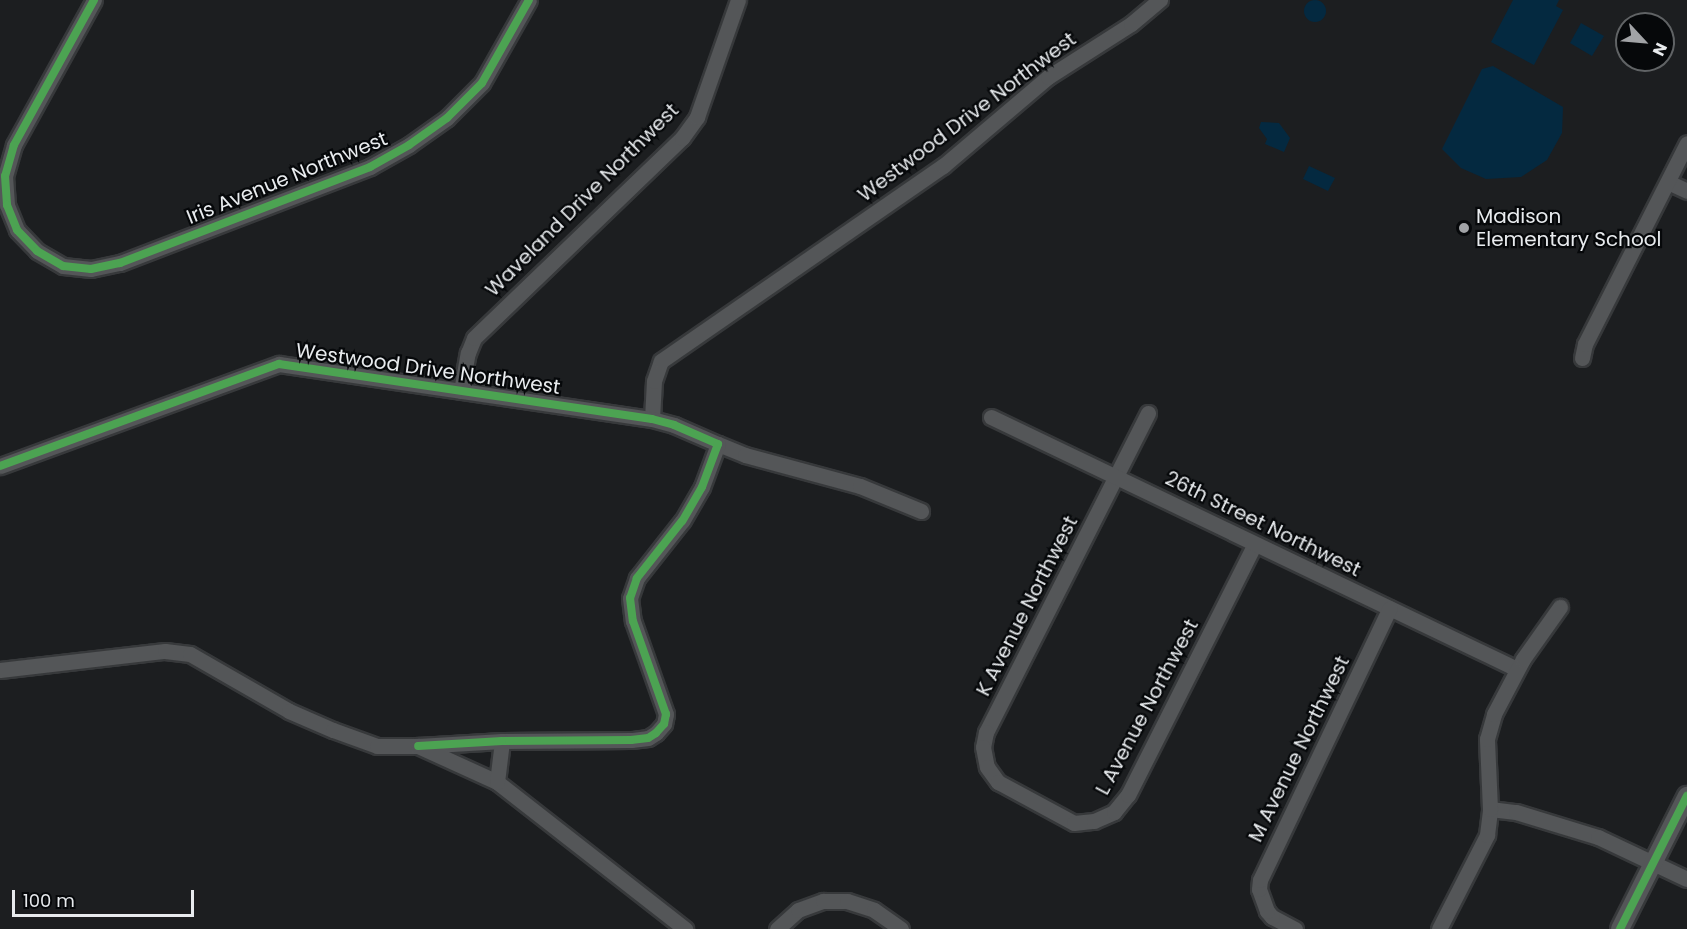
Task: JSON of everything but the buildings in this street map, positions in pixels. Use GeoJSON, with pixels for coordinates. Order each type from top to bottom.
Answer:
{"type":"FeatureCollection","features":[{"type":"Feature","properties":{"kind":"street","name":"Iris Avenue Northwest"},"geometry":{"type":"LineString","coordinates":[[94,0],[14,145],[5,176],[8,205],[17,230],[37,252],[63,266],[92,269],[120,263],[370,167],[409,145],[447,118],[482,83],[529,0]]}},
{"type":"Feature","properties":{"kind":"street","name":"Waveland Drive Northwest"},"geometry":{"type":"LineString","coordinates":[[461,391],[468,353],[474,338],[682,138],[698,117],[738,0]]}},
{"type":"Feature","properties":{"kind":"street","name":"Westwood Drive Northwest"},"geometry":{"type":"LineString","coordinates":[[0,466],[279,364],[652,419],[654,381],[661,361],[943,166],[1048,77],[1131,24],[1160,0]]}},
{"type":"Feature","properties":{"kind":"street"},"geometry":{"type":"LineString","coordinates":[[1582,358],[1586,344],[1687,143]]}},
{"type":"Feature","properties":{"kind":"street"},"geometry":{"type":"LineString","coordinates":[[1668,182],[1687,191]]}},
{"type":"Feature","properties":{"kind":"street","name":"K Avenue Northwest"},"geometry":{"type":"LineString","coordinates":[[1034,803],[998,782],[987,767],[983,747],[986,732],[1148,413]]}},
{"type":"Feature","properties":{"kind":"street","name":"26th Street Northwest"},"geometry":{"type":"LineString","coordinates":[[991,417],[1517,669]]}},
{"type":"Feature","properties":{"kind":"street"},"geometry":{"type":"LineString","coordinates":[[652,419],[674,425],[745,454],[860,486],[921,511]]}},
{"type":"Feature","properties":{"kind":"street"},"geometry":{"type":"LineString","coordinates":[[0,670],[165,651],[190,654],[289,711],[377,746],[648,738],[664,724],[666,714],[633,621],[630,598],[637,578],[682,521],[702,487],[718,444]]}},
{"type":"Feature","properties":{"kind":"street","name":"L Avenue Northwest"},"geometry":{"type":"LineString","coordinates":[[1034,803],[1074,823],[1094,822],[1114,812],[1128,795],[1256,544]]}},
{"type":"Feature","properties":{"kind":"street"},"geometry":{"type":"LineString","coordinates":[[1439,929],[1487,835],[1490,809],[1486,761],[1487,739],[1494,714],[1517,669],[1560,607]]}},
{"type":"Feature","properties":{"kind":"street","name":"M Avenue Northwest"},"geometry":{"type":"LineString","coordinates":[[1295,929],[1272,917],[1267,911],[1259,889],[1263,871],[1390,608]]}},
{"type":"Feature","properties":{"kind":"street"},"geometry":{"type":"LineString","coordinates":[[497,782],[502,741]]}},
{"type":"Feature","properties":{"kind":"street"},"geometry":{"type":"LineString","coordinates":[[418,746],[497,782],[685,929]]}},
{"type":"Feature","properties":{"kind":"street"},"geometry":{"type":"LineString","coordinates":[[1620,929],[1687,796]]}},
{"type":"Feature","properties":{"kind":"street"},"geometry":{"type":"LineString","coordinates":[[1490,809],[1516,812],[1598,837],[1687,879]]}},
{"type":"Feature","properties":{"kind":"street"},"geometry":{"type":"LineString","coordinates":[[777,929],[798,910],[823,901],[847,901],[874,910],[901,929]]}},
{"type":"Feature","properties":{"kind":"shaded area"},"geometry":{"type":"Polygon","coordinates":[[[1311,0],[1319,0],[1326,7],[1326,15],[1319,22],[1311,22],[1304,15],[1304,7],[1311,0]]]}},
{"type":"Feature","properties":{"kind":"shaded area"},"geometry":{"type":"Polygon","coordinates":[[[1513,0],[1559,0],[1556,6],[1563,10],[1534,65],[1491,42],[1513,0]]]}},
{"type":"Feature","properties":{"kind":"shaded area"},"geometry":{"type":"Polygon","coordinates":[[[1581,23],[1604,36],[1592,56],[1570,43],[1581,23]]]}},
{"type":"Feature","properties":{"kind":"shaded area"},"geometry":{"type":"Polygon","coordinates":[[[1493,66],[1563,107],[1562,133],[1547,160],[1521,177],[1486,179],[1461,168],[1442,149],[1482,69],[1493,66]]]}},
{"type":"Feature","properties":{"kind":"shaded area"},"geometry":{"type":"Polygon","coordinates":[[[1261,122],[1279,123],[1290,138],[1284,152],[1265,144],[1267,139],[1259,128],[1261,122]]]}},
{"type":"Feature","properties":{"kind":"shaded area"},"geometry":{"type":"Polygon","coordinates":[[[1309,166],[1335,178],[1328,191],[1303,179],[1309,166]]]}},
{"type":"Feature","properties":{"kind":"cycle path"},"geometry":{"type":"LineString","coordinates":[[94,0],[14,145],[5,176],[7,205],[17,230],[37,251],[63,266],[91,269],[120,263],[370,167],[409,145],[447,118],[482,83],[529,0]]}},
{"type":"Feature","properties":{"kind":"cycle path"},"geometry":{"type":"LineString","coordinates":[[0,466],[279,364],[652,419],[674,425],[718,444],[702,487],[682,521],[637,578],[630,598],[633,621],[666,714],[664,724],[656,733],[648,738],[631,740],[502,741],[418,746]]}},
{"type":"Feature","properties":{"kind":"cycle path"},"geometry":{"type":"LineString","coordinates":[[1620,929],[1687,796]]}},
{"type":"Feature","properties":{"kind":"place","name":"Madison Elementary School"},"geometry":{"type":"Point","coordinates":[1464,228]}}]}
